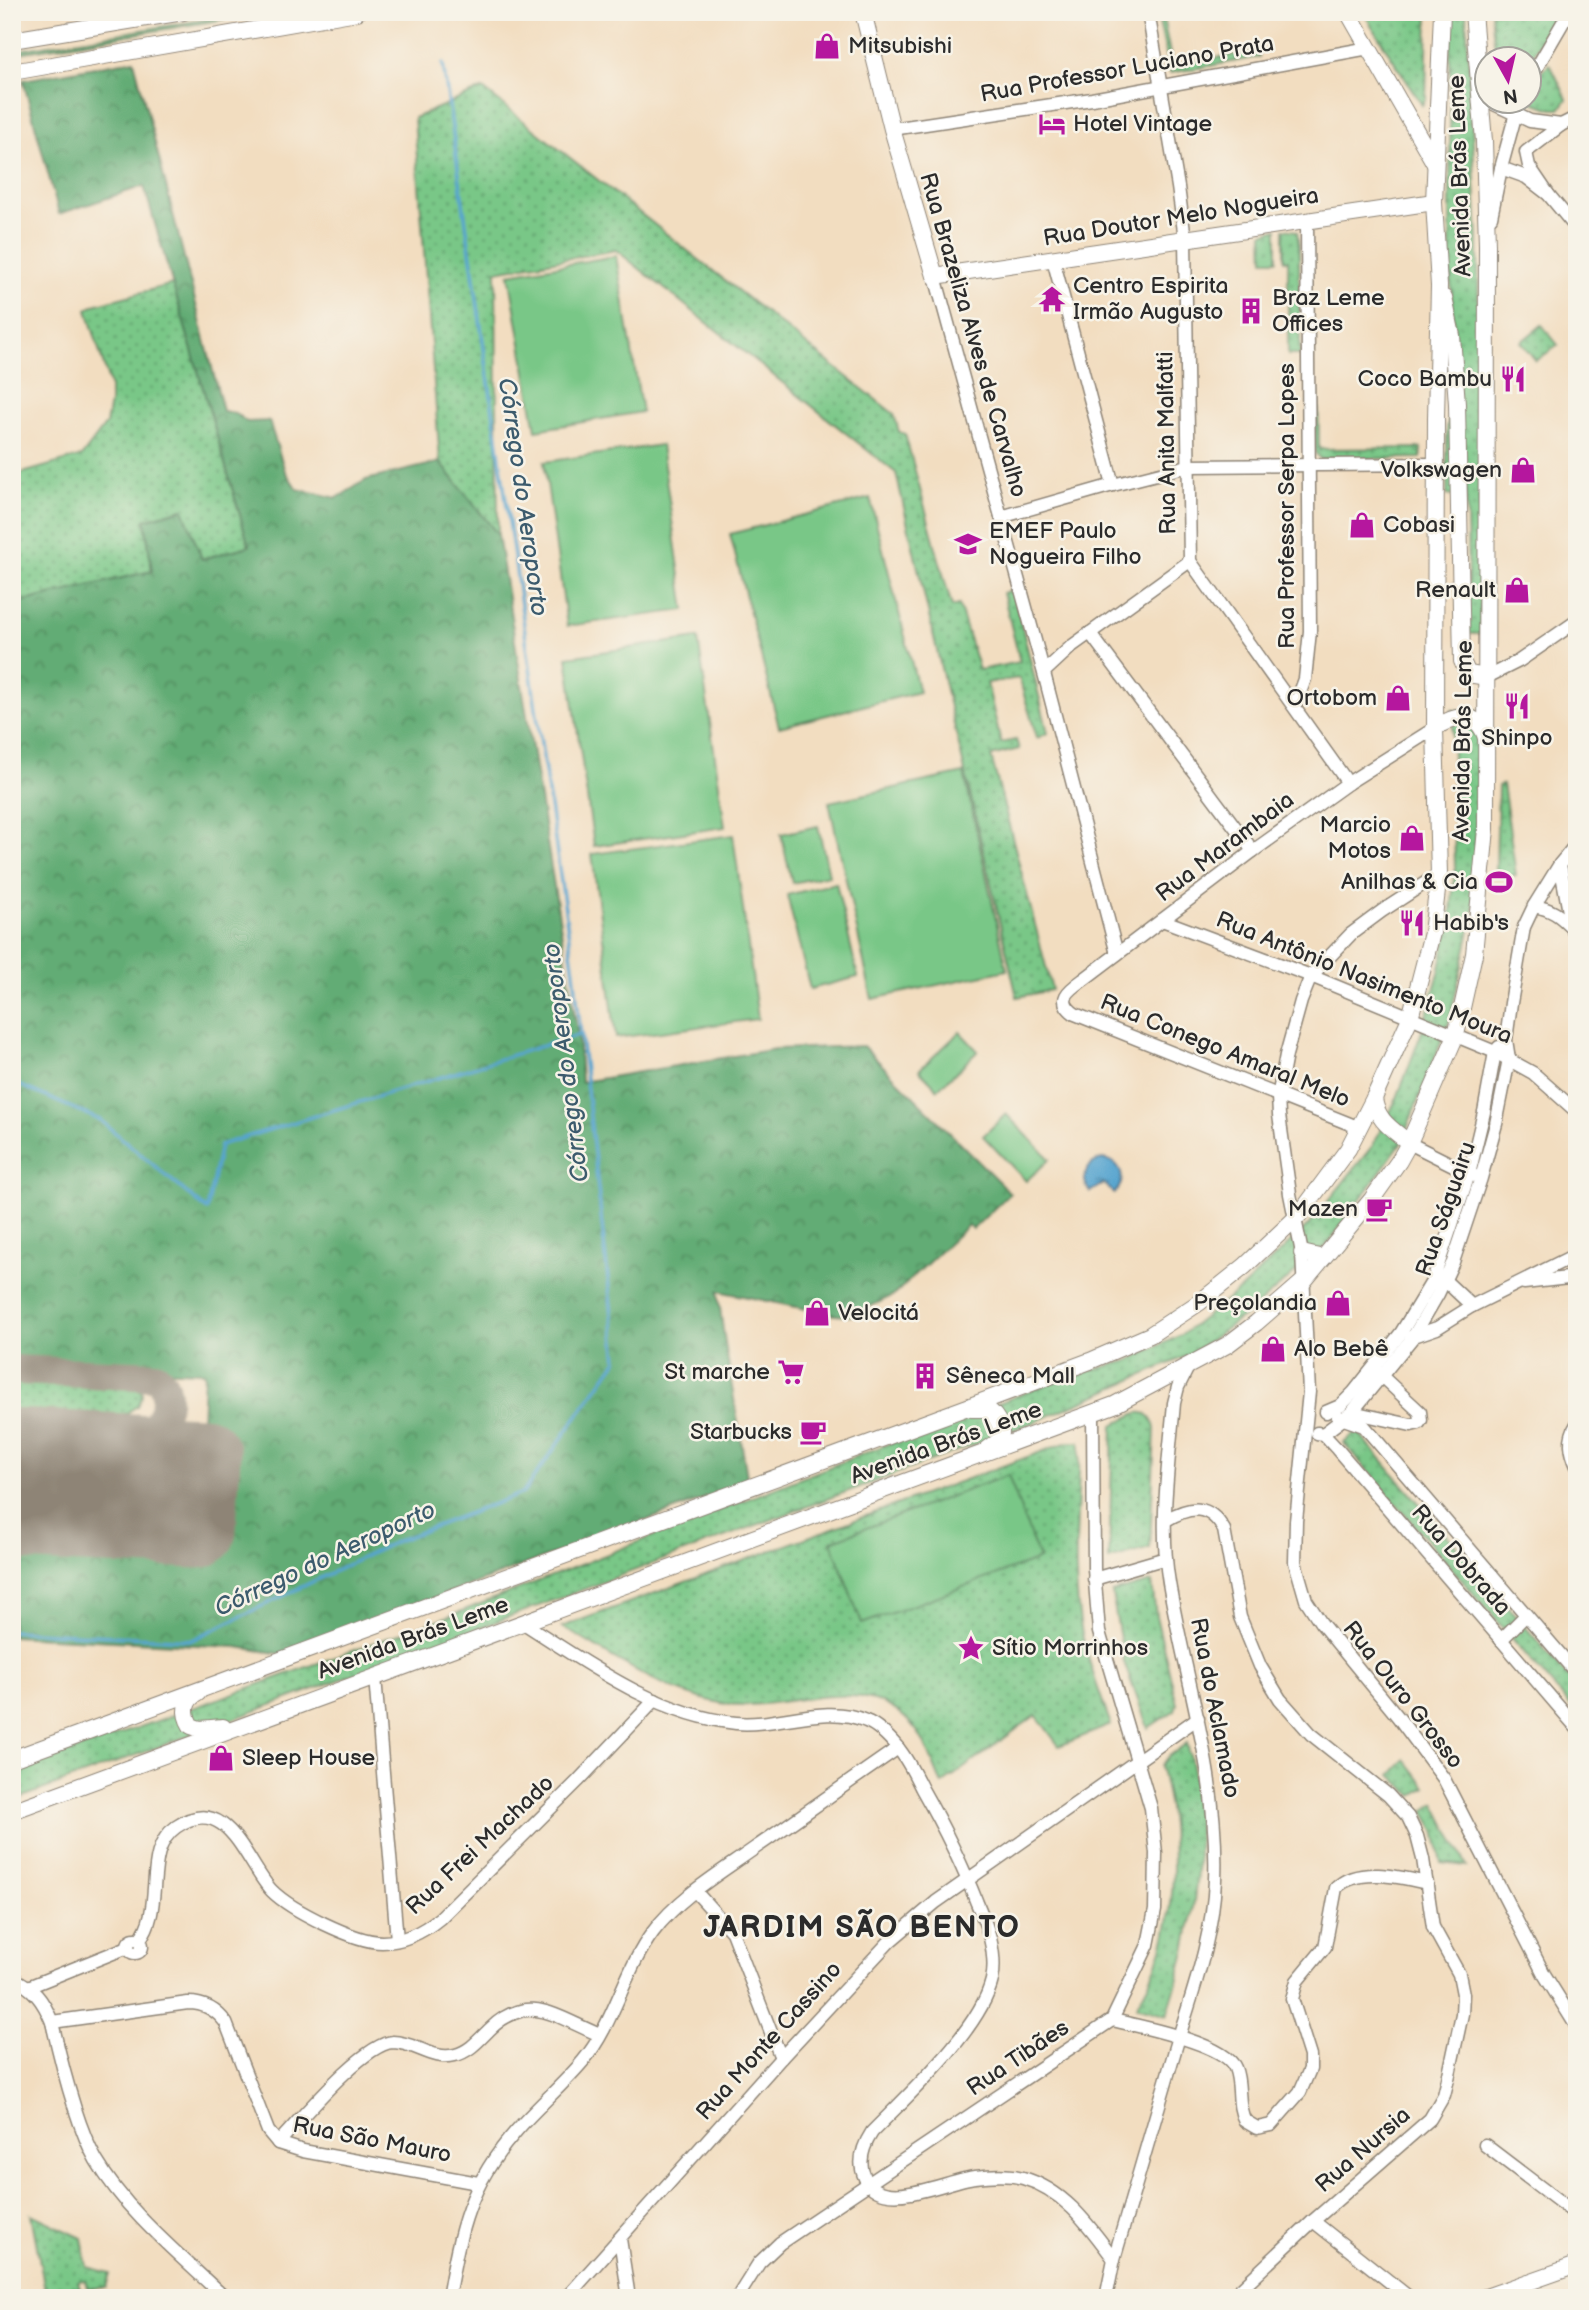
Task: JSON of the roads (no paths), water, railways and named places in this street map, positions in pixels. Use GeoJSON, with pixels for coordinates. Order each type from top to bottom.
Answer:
{"type":"FeatureCollection","features":[{"type":"Feature","properties":{"kind":"main road"},"geometry":{"type":"LineString","coordinates":[[12,40],[183,12]]}},
{"type":"Feature","properties":{"kind":"main road","name":"Rua Brazeliza Alves de Carvalho"},"geometry":{"type":"LineString","coordinates":[[863,12],[892,129],[935,276]]}},
{"type":"Feature","properties":{"kind":"main road"},"geometry":{"type":"LineString","coordinates":[[1348,12],[1436,164]]}},
{"type":"Feature","properties":{"kind":"main road","name":"Avenida Brás Leme"},"geometry":{"type":"LineString","coordinates":[[12,1759],[965,1408],[1090,1361],[1150,1335],[1200,1302],[1245,1266],[1294,1220],[1322,1186],[1360,1128],[1410,1018],[1432,933],[1439,874],[1435,728],[1439,286],[1434,202],[1442,12]]}},
{"type":"Feature","properties":{"kind":"main road","name":"Avenida Brás Leme"},"geometry":{"type":"LineString","coordinates":[[1473,12],[1478,46]]}},
{"type":"Feature","properties":{"kind":"main road"},"geometry":{"type":"LineString","coordinates":[[12,72],[313,16],[349,13]]}},
{"type":"Feature","properties":{"kind":"main road","name":"Avenida Brás Leme"},"geometry":{"type":"LineString","coordinates":[[12,1811],[1093,1414],[1150,1388],[1227,1345],[1304,1281],[1372,1199],[1409,1143],[1456,1035],[1474,954],[1486,829],[1488,747],[1486,116]]}},
{"type":"Feature","properties":{"kind":"main road","name":"Rua Doutor Melo Nogueira"},"geometry":{"type":"LineString","coordinates":[[935,276],[1434,202]]}},
{"type":"Feature","properties":{"kind":"main road"},"geometry":{"type":"LineString","coordinates":[[1439,286],[1450,319],[1457,404],[1462,661],[1468,674],[1488,677]]}},
{"type":"Feature","properties":{"kind":"main road"},"geometry":{"type":"LineString","coordinates":[[1435,728],[1448,720],[1472,718],[1482,726],[1488,747]]}},
{"type":"Feature","properties":{"kind":"main road"},"geometry":{"type":"LineString","coordinates":[[1374,1098],[1382,1121],[1409,1143]]}},
{"type":"Feature","properties":{"kind":"main road"},"geometry":{"type":"LineString","coordinates":[[1302,1253],[1323,1258]]}},
{"type":"Feature","properties":{"kind":"main road"},"geometry":{"type":"LineString","coordinates":[[965,1408],[986,1409],[998,1419],[998,1442],[983,1454]]}},
{"type":"Feature","properties":{"kind":"main road"},"geometry":{"type":"LineString","coordinates":[[222,1681],[192,1697],[186,1712],[191,1726],[209,1729],[252,1723]]}},
{"type":"Feature","properties":{"kind":"main road"},"geometry":{"type":"LineString","coordinates":[[1483,2298],[1577,2265]]}},
{"type":"Feature","properties":{"kind":"street","name":"Rua Anita Malfatti"},"geometry":{"type":"LineString","coordinates":[[1148,12],[1185,239],[1190,561],[1348,783]]}},
{"type":"Feature","properties":{"kind":"street"},"geometry":{"type":"LineString","coordinates":[[1544,55],[1567,16],[1576,29]]}},
{"type":"Feature","properties":{"kind":"street","name":"Rua Professor Luciano Prata"},"geometry":{"type":"LineString","coordinates":[[892,129],[1161,87],[1369,48]]}},
{"type":"Feature","properties":{"kind":"street"},"geometry":{"type":"LineString","coordinates":[[1487,245],[1501,168],[1514,116]]}},
{"type":"Feature","properties":{"kind":"street"},"geometry":{"type":"LineString","coordinates":[[1520,116],[1542,124],[1561,125]]}},
{"type":"Feature","properties":{"kind":"street"},"geometry":{"type":"LineString","coordinates":[[1577,117],[1561,125],[1525,152],[1527,163],[1577,229]]}},
{"type":"Feature","properties":{"kind":"street"},"geometry":{"type":"LineString","coordinates":[[1501,168],[1526,177],[1548,194]]}},
{"type":"Feature","properties":{"kind":"street","name":"Rua Professor Serpa Lopes"},"geometry":{"type":"LineString","coordinates":[[1295,706],[1305,680],[1310,631],[1307,220]]}},
{"type":"Feature","properties":{"kind":"street"},"geometry":{"type":"LineString","coordinates":[[1053,259],[1113,485]]}},
{"type":"Feature","properties":{"kind":"street","name":"Rua Brazeliza Alves de Carvalho"},"geometry":{"type":"LineString","coordinates":[[935,276],[1044,672],[1117,954]]}},
{"type":"Feature","properties":{"kind":"street"},"geometry":{"type":"LineString","coordinates":[[1001,517],[1188,466],[1436,464]]}},
{"type":"Feature","properties":{"kind":"street"},"geometry":{"type":"LineString","coordinates":[[1044,672],[1063,653],[1190,561]]}},
{"type":"Feature","properties":{"kind":"street"},"geometry":{"type":"LineString","coordinates":[[1488,677],[1519,661],[1577,621]]}},
{"type":"Feature","properties":{"kind":"street"},"geometry":{"type":"LineString","coordinates":[[1090,633],[1253,850]]}},
{"type":"Feature","properties":{"kind":"street","name":"Rua Marambaia"},"geometry":{"type":"LineString","coordinates":[[1075,1014],[1065,1005],[1067,994],[1117,954],[1253,850],[1348,783],[1435,728]]}},
{"type":"Feature","properties":{"kind":"street","name":"Rua Ságuairu"},"geometry":{"type":"LineString","coordinates":[[1323,1434],[1348,1416],[1377,1372],[1407,1335],[1441,1276],[1496,1124],[1509,1059],[1506,1040],[1524,927],[1560,864],[1577,843]]}},
{"type":"Feature","properties":{"kind":"street"},"geometry":{"type":"LineString","coordinates":[[1560,864],[1574,934]]}},
{"type":"Feature","properties":{"kind":"street"},"geometry":{"type":"LineString","coordinates":[[1311,976],[1351,934],[1439,874]]}},
{"type":"Feature","properties":{"kind":"street"},"geometry":{"type":"LineString","coordinates":[[1534,906],[1549,908],[1560,915],[1574,934]]}},
{"type":"Feature","properties":{"kind":"street","name":"Rua Antônio Nasimento Moura"},"geometry":{"type":"LineString","coordinates":[[1162,920],[1311,976],[1495,1052],[1543,1081],[1577,1112]]}},
{"type":"Feature","properties":{"kind":"street","name":"Rua Ouro Grosso"},"geometry":{"type":"LineString","coordinates":[[1311,976],[1291,1035],[1278,1097],[1304,1281],[1308,1406],[1295,1562],[1306,1600],[1321,1623],[1398,1717],[1444,1779],[1544,1974],[1577,2027]]}},
{"type":"Feature","properties":{"kind":"street","name":"Rua Conego Amaral Melo"},"geometry":{"type":"LineString","coordinates":[[1075,1014],[1360,1128]]}},
{"type":"Feature","properties":{"kind":"street"},"geometry":{"type":"LineString","coordinates":[[1495,1052],[1506,1040]]}},
{"type":"Feature","properties":{"kind":"street","name":"Rua Ságuairu"},"geometry":{"type":"LineString","coordinates":[[1475,1176],[1495,1052]]}},
{"type":"Feature","properties":{"kind":"street"},"geometry":{"type":"LineString","coordinates":[[1409,1143],[1475,1176]]}},
{"type":"Feature","properties":{"kind":"street"},"geometry":{"type":"LineString","coordinates":[[1577,1253],[1577,1269]]}},
{"type":"Feature","properties":{"kind":"street"},"geometry":{"type":"LineString","coordinates":[[1407,1335],[1437,1328],[1472,1306],[1577,1253]]}},
{"type":"Feature","properties":{"kind":"street"},"geometry":{"type":"LineString","coordinates":[[1441,1276],[1472,1306]]}},
{"type":"Feature","properties":{"kind":"street"},"geometry":{"type":"LineString","coordinates":[[1517,1284],[1577,1277]]}},
{"type":"Feature","properties":{"kind":"street","name":"Rua do Aclamado"},"geometry":{"type":"LineString","coordinates":[[1106,2298],[1114,2259],[1208,1933],[1215,1882],[1215,1828],[1211,1780],[1169,1582],[1167,1558],[1166,1520],[1174,1403],[1188,1367]]}},
{"type":"Feature","properties":{"kind":"street"},"geometry":{"type":"LineString","coordinates":[[1348,1416],[1411,1425],[1421,1420],[1420,1412],[1377,1372]]}},
{"type":"Feature","properties":{"kind":"street","name":"Rua Ságuairu"},"geometry":{"type":"LineString","coordinates":[[1326,1412],[1344,1402],[1377,1372]]}},
{"type":"Feature","properties":{"kind":"street","name":"Rua Dobrada"},"geometry":{"type":"LineString","coordinates":[[1308,1406],[1348,1416],[1364,1426],[1577,1674]]}},
{"type":"Feature","properties":{"kind":"street"},"geometry":{"type":"LineString","coordinates":[[1093,1414],[1094,1579],[1099,1632],[1151,1808],[1156,1853],[1155,1910],[1148,1945],[1112,2020],[1180,2036],[1231,2061],[1237,2075],[1245,2121],[1256,2128],[1271,2125],[1300,2092],[1311,2069],[1310,2056],[1292,1999],[1297,1981],[1325,1947],[1336,1888],[1348,1879],[1359,1877],[1405,1878],[1427,1883]]}},
{"type":"Feature","properties":{"kind":"street"},"geometry":{"type":"LineString","coordinates":[[1577,1424],[1570,1444],[1577,1466]]}},
{"type":"Feature","properties":{"kind":"street"},"geometry":{"type":"LineString","coordinates":[[1307,1432],[1323,1434]]}},
{"type":"Feature","properties":{"kind":"street","name":"Rua Dobrada"},"geometry":{"type":"LineString","coordinates":[[1323,1434],[1577,1728]]}},
{"type":"Feature","properties":{"kind":"street","name":"Rua Nursia"},"geometry":{"type":"LineString","coordinates":[[1166,1520],[1178,1513],[1202,1510],[1211,1513],[1219,1521],[1227,1542],[1240,1617],[1260,1666],[1279,1699],[1311,1734],[1388,1795],[1408,1817],[1417,1836],[1433,1927],[1459,1974],[1463,1994],[1462,2014],[1444,2095],[1430,2119],[1420,2131],[1312,2221],[1231,2298]]}},
{"type":"Feature","properties":{"kind":"street"},"geometry":{"type":"LineString","coordinates":[[1094,1579],[1167,1558]]}},
{"type":"Feature","properties":{"kind":"street"},"geometry":{"type":"LineString","coordinates":[[1502,1640],[1526,1615]]}},
{"type":"Feature","properties":{"kind":"street"},"geometry":{"type":"LineString","coordinates":[[522,1622],[655,1700],[710,1718],[738,1723],[765,1723],[836,1714],[851,1716],[877,1726],[898,1748],[939,1820],[968,1880],[989,1935],[993,1955],[992,1979],[981,2008],[956,2042],[872,2132],[864,2144],[861,2170],[867,2183],[881,2191],[909,2194],[973,2177],[1001,2175],[1023,2178],[1046,2188],[1067,2203],[1114,2259]]}},
{"type":"Feature","properties":{"kind":"street"},"geometry":{"type":"LineString","coordinates":[[375,1677],[397,1940]]}},
{"type":"Feature","properties":{"kind":"street","name":"Rua Frei Machado"},"geometry":{"type":"LineString","coordinates":[[28,1987],[134,1943],[150,1921],[158,1853],[164,1841],[174,1829],[186,1822],[208,1818],[228,1827],[271,1890],[295,1908],[360,1938],[382,1942],[417,1934],[440,1918],[655,1700]]}},
{"type":"Feature","properties":{"kind":"street","name":"Rua Monte Cassino"},"geometry":{"type":"LineString","coordinates":[[566,2298],[780,2059],[890,1941],[936,1902],[1198,1718]]}},
{"type":"Feature","properties":{"kind":"street"},"geometry":{"type":"LineString","coordinates":[[448,2298],[464,2218],[478,2183],[497,2153],[517,2129],[582,2062],[600,2035],[634,1960],[654,1930],[695,1891],[898,1748]]}},
{"type":"Feature","properties":{"kind":"street"},"geometry":{"type":"LineString","coordinates":[[695,1891],[732,1932],[780,2059]]}},
{"type":"Feature","properties":{"kind":"street"},"geometry":{"type":"LineString","coordinates":[[12,1978],[41,1998],[52,2022],[86,2138],[107,2178],[150,2226],[225,2298]]}},
{"type":"Feature","properties":{"kind":"street","name":"Rua São Mauro"},"geometry":{"type":"LineString","coordinates":[[52,2022],[188,2003],[201,2004],[211,2008],[226,2023],[265,2125],[278,2143],[303,2151],[478,2183]]}},
{"type":"Feature","properties":{"kind":"street"},"geometry":{"type":"LineString","coordinates":[[278,2143],[354,2065],[372,2049],[381,2045],[400,2043],[442,2056],[453,2056],[472,2047],[502,2017],[523,2008],[538,2009],[600,2035]]}},
{"type":"Feature","properties":{"kind":"street","name":"Rua Tibães"},"geometry":{"type":"LineString","coordinates":[[737,2298],[759,2263],[780,2243],[1112,2020]]}},
{"type":"Feature","properties":{"kind":"street"},"geometry":{"type":"LineString","coordinates":[[1485,2145],[1577,2215]]}},
{"type":"Feature","properties":{"kind":"street"},"geometry":{"type":"LineString","coordinates":[[1312,2221],[1410,2298]]}},
{"type":"Feature","properties":{"kind":"street"},"geometry":{"type":"LineString","coordinates":[[620,2239],[629,2298]]}},
{"type":"Feature","properties":{"kind":"water"},"geometry":{"type":"Polygon","coordinates":[[[1102,1159],[1114,1163],[1121,1172],[1121,1183],[1114,1194],[1104,1183],[1090,1192],[1085,1182],[1088,1168],[1102,1159]]]}},
{"type":"Feature","properties":{"kind":"waterway","name":"Córrego do Aeroporto"},"geometry":{"type":"LineString","coordinates":[[12,1631],[192,1640],[399,1540],[523,1493],[617,1360],[574,972],[443,64]]}},
{"type":"Feature","properties":{"kind":"waterway"},"geometry":{"type":"LineString","coordinates":[[12,1082],[100,1120],[207,1210],[220,1145],[581,1034]]}},
{"type":"Feature","properties":{"kind":"place","name":"Mitsubishi"},"geometry":{"type":"Point","coordinates":[827,46]}},
{"type":"Feature","properties":{"kind":"place","name":"Hotel Vintage"},"geometry":{"type":"Point","coordinates":[1052,124]}},
{"type":"Feature","properties":{"kind":"place","name":"Centro Espirita Irmão Augusto"},"geometry":{"type":"Point","coordinates":[1052,299]}},
{"type":"Feature","properties":{"kind":"place","name":"Braz Leme Offices"},"geometry":{"type":"Point","coordinates":[1251,311]}},
{"type":"Feature","properties":{"kind":"place","name":"Coco Bambu"},"geometry":{"type":"Point","coordinates":[1513,379]}},
{"type":"Feature","properties":{"kind":"place","name":"Volkswagen"},"geometry":{"type":"Point","coordinates":[1523,470]}},
{"type":"Feature","properties":{"kind":"place","name":"Cobasi"},"geometry":{"type":"Point","coordinates":[1362,525]}},
{"type":"Feature","properties":{"kind":"place","name":"EMEF Paulo Nogueira Filho"},"geometry":{"type":"Point","coordinates":[968,544]}},
{"type":"Feature","properties":{"kind":"place","name":"Renault"},"geometry":{"type":"Point","coordinates":[1517,590]}},
{"type":"Feature","properties":{"kind":"place","name":"Ortobom"},"geometry":{"type":"Point","coordinates":[1398,698]}},
{"type":"Feature","properties":{"kind":"place","name":"Shinpo"},"geometry":{"type":"Point","coordinates":[1517,706]}},
{"type":"Feature","properties":{"kind":"place","name":"Marcio Motos"},"geometry":{"type":"Point","coordinates":[1412,838]}},
{"type":"Feature","properties":{"kind":"place","name":"Anilhas & Cia"},"geometry":{"type":"Point","coordinates":[1499,882]}},
{"type":"Feature","properties":{"kind":"place","name":"Habib's"},"geometry":{"type":"Point","coordinates":[1412,923]}},
{"type":"Feature","properties":{"kind":"place","name":"Mazen"},"geometry":{"type":"Point","coordinates":[1379,1209]}},
{"type":"Feature","properties":{"kind":"place","name":"Preçolandia"},"geometry":{"type":"Point","coordinates":[1338,1303]}},
{"type":"Feature","properties":{"kind":"place","name":"Velocitá"},"geometry":{"type":"Point","coordinates":[817,1313]}},
{"type":"Feature","properties":{"kind":"place","name":"Alo Bebê"},"geometry":{"type":"Point","coordinates":[1273,1349]}},
{"type":"Feature","properties":{"kind":"place","name":"St marche"},"geometry":{"type":"Point","coordinates":[791,1372]}},
{"type":"Feature","properties":{"kind":"place","name":"Sêneca Mall"},"geometry":{"type":"Point","coordinates":[925,1376]}},
{"type":"Feature","properties":{"kind":"place","name":"Starbucks"},"geometry":{"type":"Point","coordinates":[813,1432]}},
{"type":"Feature","properties":{"kind":"place","name":"Sítio Morrinhos"},"geometry":{"type":"Point","coordinates":[971,1648]}},
{"type":"Feature","properties":{"kind":"place","name":"Sleep House"},"geometry":{"type":"Point","coordinates":[221,1758]}},
{"type":"Feature","properties":{"kind":"district","name":"JARDIM SÃO BENTO"},"geometry":{"type":"Point","coordinates":[862,1928]}}]}
